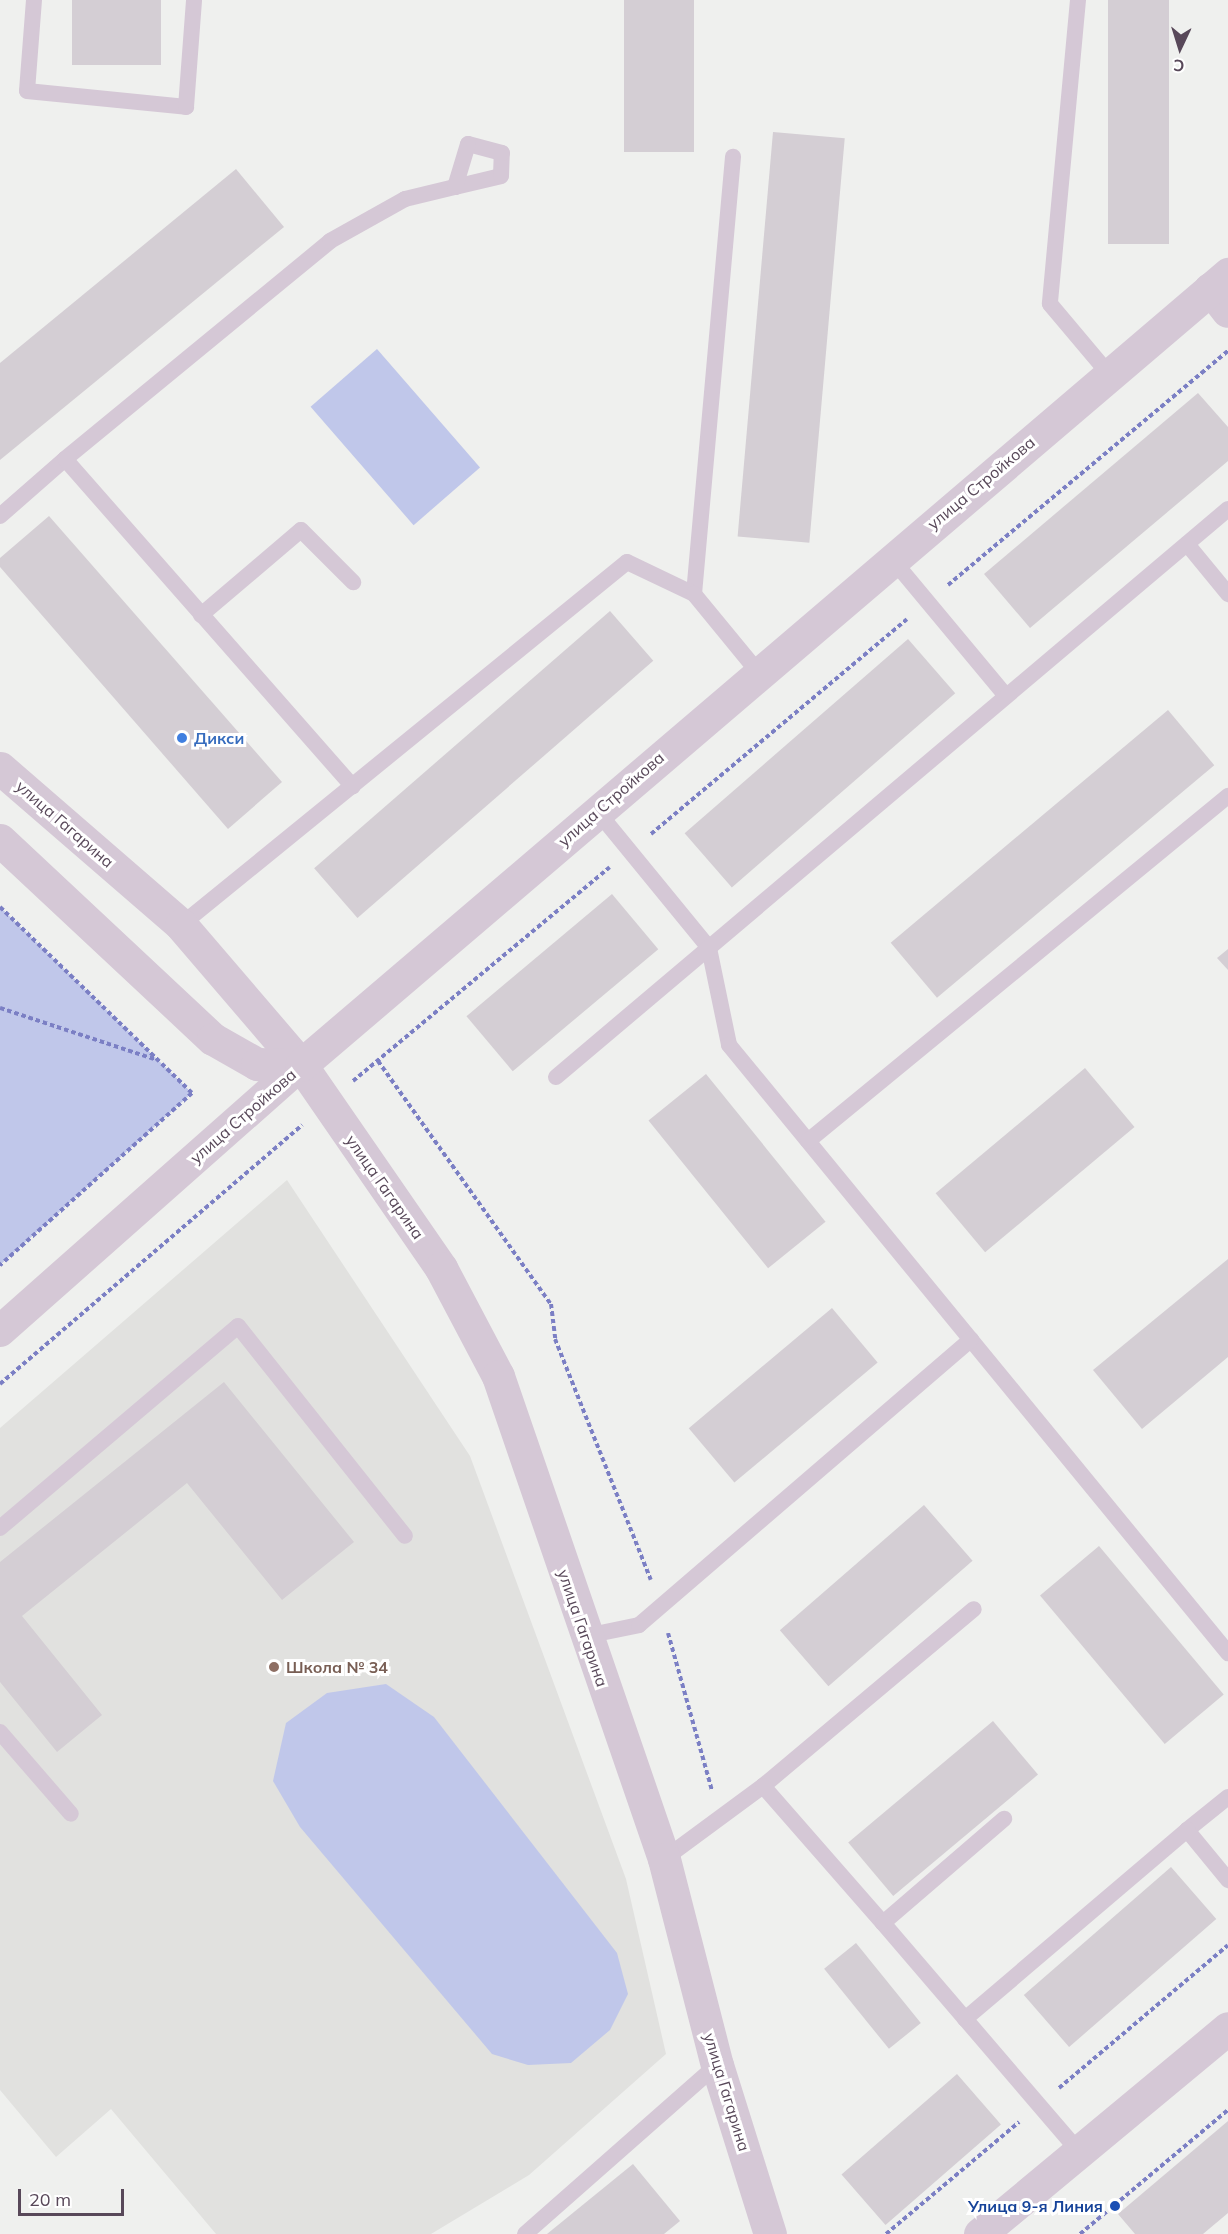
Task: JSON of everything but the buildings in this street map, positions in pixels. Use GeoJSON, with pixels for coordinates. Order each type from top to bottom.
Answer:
{"type":"FeatureCollection","features":[{"type":"Feature","properties":{"kind":"street","name":"улица Стройкова"},"geometry":{"type":"LineString","coordinates":[[0,1331],[301,1065],[892,559],[1109,375],[1222,292]]}},
{"type":"Feature","properties":{"kind":"street","name":"улица Гагарина"},"geometry":{"type":"LineString","coordinates":[[0,768],[181,925],[301,1065],[441,1268],[498,1376],[664,1859],[717,2065],[770,2234]]}},
{"type":"Feature","properties":{"kind":"street"},"geometry":{"type":"LineString","coordinates":[[0,840],[213,1039],[257,1064],[301,1065]]}},
{"type":"Feature","properties":{"kind":"street"},"geometry":{"type":"LineString","coordinates":[[980,2234],[1228,2028]]}},
{"type":"Feature","properties":{"kind":"lane"},"geometry":{"type":"LineString","coordinates":[[34,0],[27,91],[186,107],[194,0]]}},
{"type":"Feature","properties":{"kind":"lane"},"geometry":{"type":"LineString","coordinates":[[1078,0],[1050,304],[1109,375]]}},
{"type":"Feature","properties":{"kind":"lane"},"geometry":{"type":"LineString","coordinates":[[694,594],[733,157]]}},
{"type":"Feature","properties":{"kind":"lane"},"geometry":{"type":"LineString","coordinates":[[0,516],[65,459],[330,241],[405,199],[455,187]]}},
{"type":"Feature","properties":{"kind":"lane"},"geometry":{"type":"LineString","coordinates":[[65,459],[353,787]]}},
{"type":"Feature","properties":{"kind":"lane"},"geometry":{"type":"LineString","coordinates":[[556,1077],[1228,509]]}},
{"type":"Feature","properties":{"kind":"lane"},"geometry":{"type":"LineString","coordinates":[[201,615],[301,530],[353,582]]}},
{"type":"Feature","properties":{"kind":"lane"},"geometry":{"type":"LineString","coordinates":[[1186,544],[1228,594]]}},
{"type":"Feature","properties":{"kind":"lane"},"geometry":{"type":"LineString","coordinates":[[892,559],[1006,696]]}},
{"type":"Feature","properties":{"kind":"lane"},"geometry":{"type":"LineString","coordinates":[[181,925],[627,562],[694,594],[759,673]]}},
{"type":"Feature","properties":{"kind":"lane"},"geometry":{"type":"LineString","coordinates":[[808,1141],[1228,796]]}},
{"type":"Feature","properties":{"kind":"lane"},"geometry":{"type":"LineString","coordinates":[[597,811],[709,948],[729,1045],[1228,1653]]}},
{"type":"Feature","properties":{"kind":"lane"},"geometry":{"type":"LineString","coordinates":[[0,1528],[238,1326],[405,1536]]}},
{"type":"Feature","properties":{"kind":"lane"},"geometry":{"type":"LineString","coordinates":[[586,1636],[639,1625],[971,1339]]}},
{"type":"Feature","properties":{"kind":"lane"},"geometry":{"type":"LineString","coordinates":[[664,1859],[763,1786],[974,1609]]}},
{"type":"Feature","properties":{"kind":"lane"},"geometry":{"type":"LineString","coordinates":[[0,1732],[71,1814]]}},
{"type":"Feature","properties":{"kind":"lane"},"geometry":{"type":"LineString","coordinates":[[763,1786],[1080,2153]]}},
{"type":"Feature","properties":{"kind":"lane"},"geometry":{"type":"LineString","coordinates":[[965,2019],[1228,1797]]}},
{"type":"Feature","properties":{"kind":"lane"},"geometry":{"type":"LineString","coordinates":[[883,1923],[1004,1819]]}},
{"type":"Feature","properties":{"kind":"lane"},"geometry":{"type":"LineString","coordinates":[[1187,1830],[1228,1880]]}},
{"type":"Feature","properties":{"kind":"lane"},"geometry":{"type":"LineString","coordinates":[[525,2234],[717,2065]]}},
{"type":"Feature","properties":{"kind":"path"},"geometry":{"type":"LineString","coordinates":[[0,907],[192,1093],[0,1265]]}},
{"type":"Feature","properties":{"kind":"path"},"geometry":{"type":"LineString","coordinates":[[0,1008],[158,1060]]}},
{"type":"Feature","properties":{"kind":"path"},"geometry":{"type":"LineString","coordinates":[[378,1061],[551,1304],[555,1340],[661,1606],[719,1817]]}},
{"type":"Feature","properties":{"kind":"path"},"geometry":{"type":"LineString","coordinates":[[1080,2234],[1228,2110]]}},
{"type":"Feature","properties":{"kind":"shaded area"},"geometry":{"type":"Polygon","coordinates":[[[377,349],[480,467],[414,525],[311,407],[377,349]]]}},
{"type":"Feature","properties":{"kind":"shaded area"},"geometry":{"type":"Polygon","coordinates":[[[0,907],[192,1093],[0,1265],[0,907]]]}},
{"type":"Feature","properties":{"kind":"shaded area","name":"Школа № 34"},"geometry":{"type":"Polygon","coordinates":[[[287,1180],[470,1456],[626,1879],[666,2054],[529,2175],[431,2234],[216,2234],[111,2109],[56,2157],[0,2090],[0,1428],[287,1180]]]}},
{"type":"Feature","properties":{"kind":"shaded area"},"geometry":{"type":"Polygon","coordinates":[[[386,1684],[434,1717],[617,1953],[628,1994],[610,2030],[571,2063],[528,2065],[492,2054],[300,1827],[273,1781],[286,1723],[327,1693],[386,1684]]]}},
{"type":"Feature","properties":{"kind":"place","name":"Дикси"},"geometry":{"type":"Point","coordinates":[182,738]}},
{"type":"Feature","properties":{"kind":"place","name":"Школа № 34"},"geometry":{"type":"Point","coordinates":[274,1667]}},
{"type":"Feature","properties":{"kind":"place","name":"Улица 9-я Линия"},"geometry":{"type":"Point","coordinates":[1115,2206]}}]}
